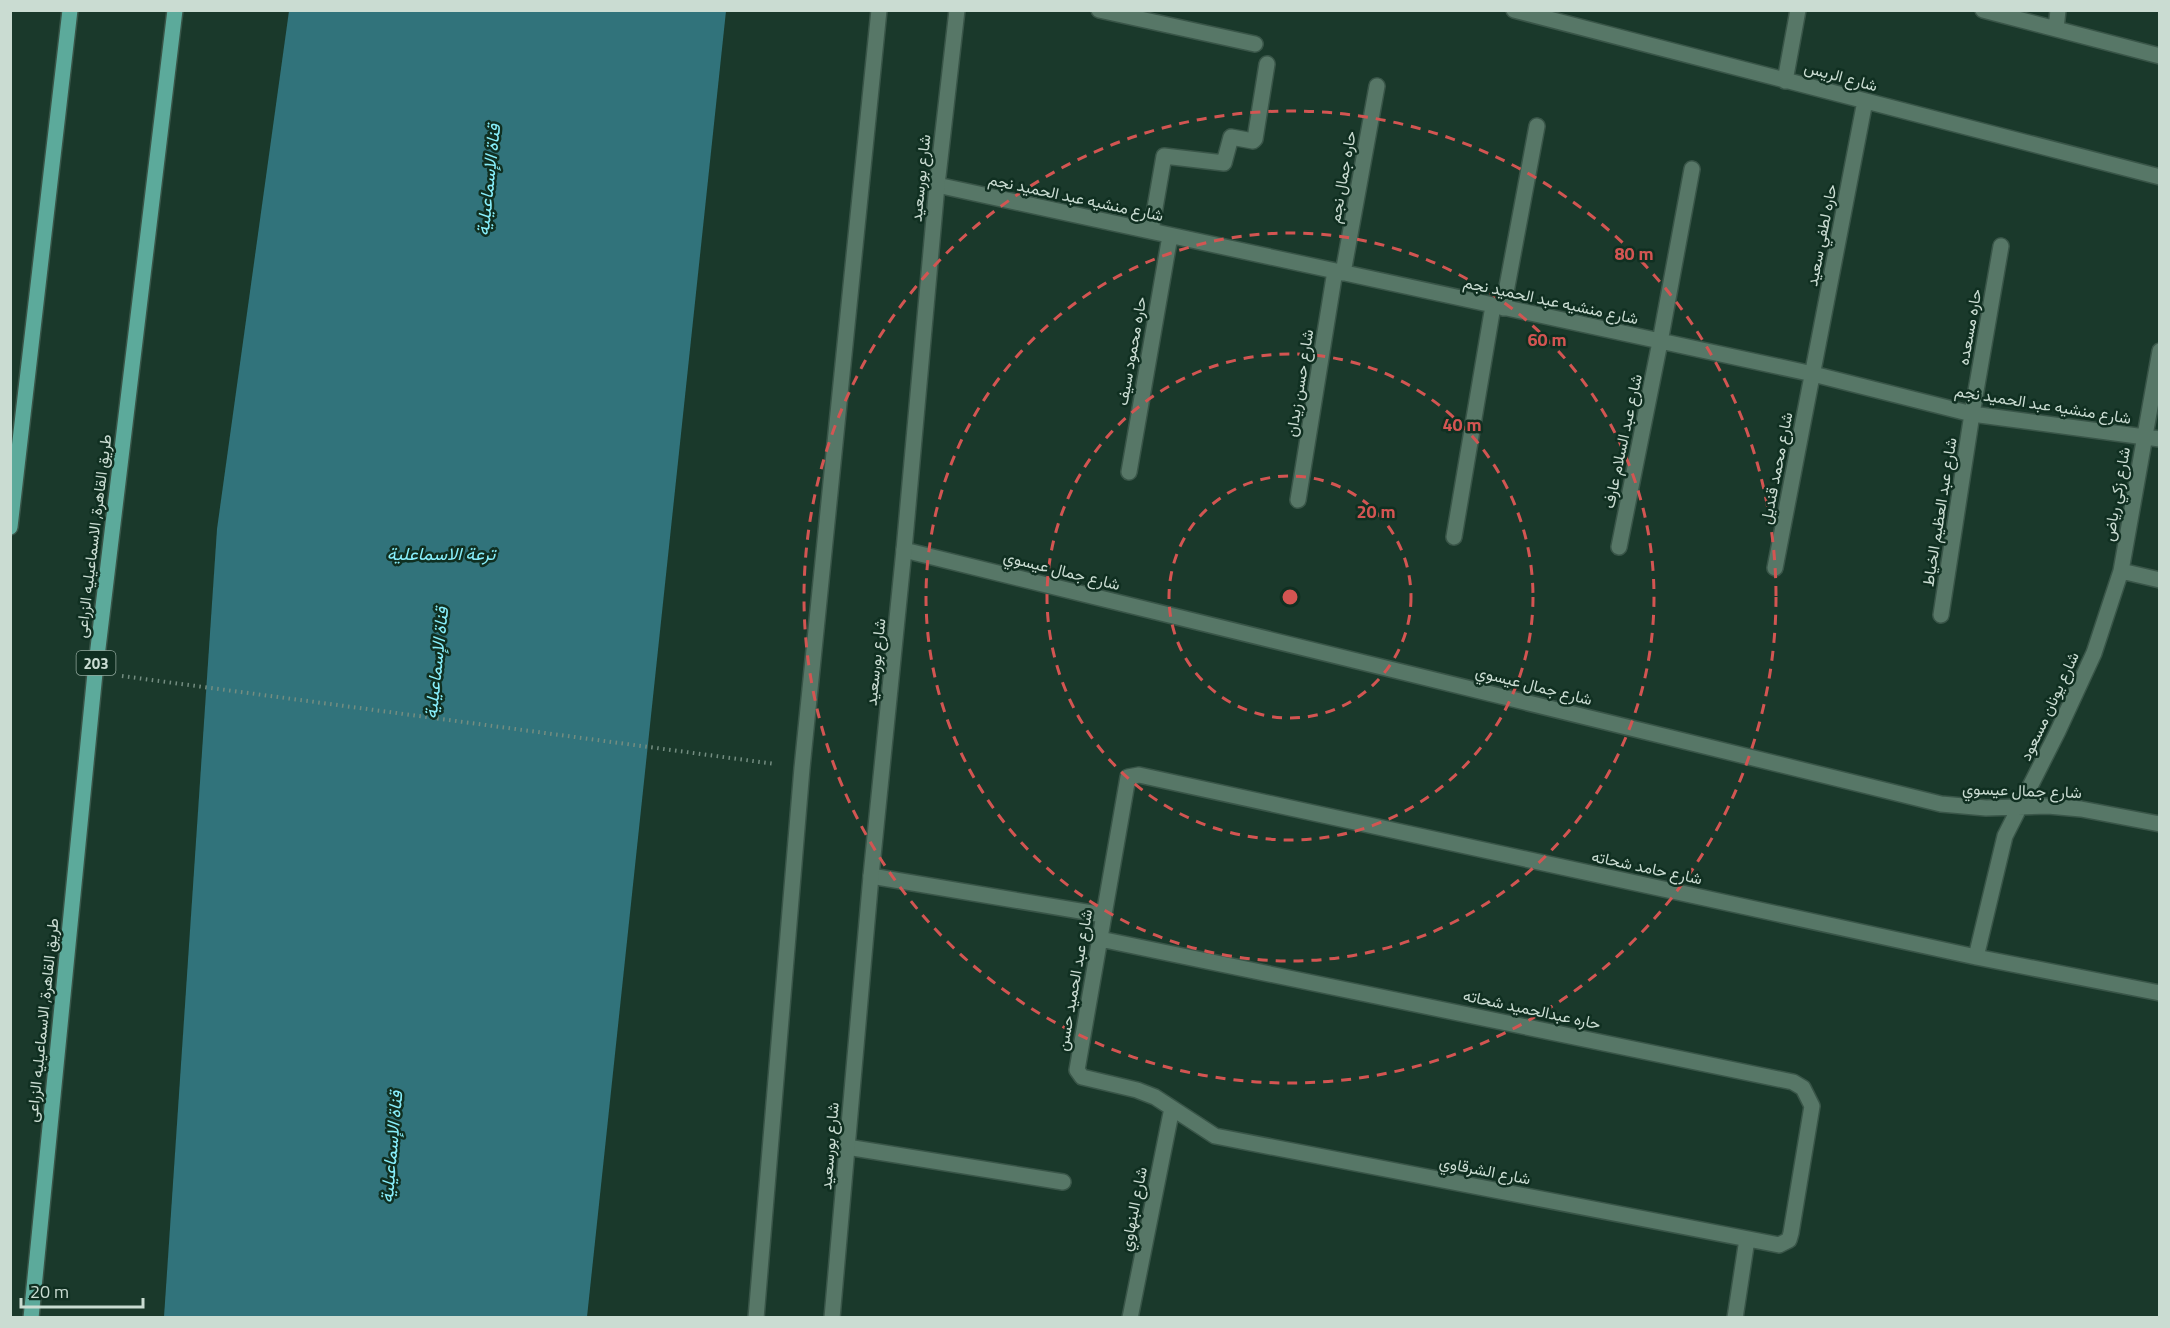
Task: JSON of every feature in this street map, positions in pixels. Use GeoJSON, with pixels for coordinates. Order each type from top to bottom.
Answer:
{"type":"FeatureCollection","features":[{"type":"Feature","properties":{"kind":"main road"},"geometry":{"type":"LineString","coordinates":[[10,527],[70,10]]}},
{"type":"Feature","properties":{"kind":"main road","name":"طريق القاهرة, الاسماعيليه الزراعى"},"geometry":{"type":"LineString","coordinates":[[31,1317],[94,673],[175,10]]}},
{"type":"Feature","properties":{"kind":"street"},"geometry":{"type":"LineString","coordinates":[[756,1317],[802,768],[879,10]]}},
{"type":"Feature","properties":{"kind":"street","name":"شارع بورسعيد"},"geometry":{"type":"LineString","coordinates":[[832,1317],[936,185],[957,10]]}},
{"type":"Feature","properties":{"kind":"street"},"geometry":{"type":"LineString","coordinates":[[1099,10],[1255,44]]}},
{"type":"Feature","properties":{"kind":"street","name":"شارع الريس"},"geometry":{"type":"LineString","coordinates":[[1514,10],[2160,177]]}},
{"type":"Feature","properties":{"kind":"street"},"geometry":{"type":"LineString","coordinates":[[1785,81],[1798,10]]}},
{"type":"Feature","properties":{"kind":"street"},"geometry":{"type":"LineString","coordinates":[[1983,10],[2160,57]]}},
{"type":"Feature","properties":{"kind":"street"},"geometry":{"type":"LineString","coordinates":[[2056,29],[2058,10]]}},
{"type":"Feature","properties":{"kind":"street"},"geometry":{"type":"LineString","coordinates":[[1151,231],[1164,156],[1224,163],[1231,137],[1253,141],[1255,139],[1267,64]]}},
{"type":"Feature","properties":{"kind":"street","name":"حاره جمال نجم"},"geometry":{"type":"LineString","coordinates":[[1339,272],[1377,86]]}},
{"type":"Feature","properties":{"kind":"street","name":"حاره لطفي سعيد"},"geometry":{"type":"LineString","coordinates":[[1813,375],[1865,101]]}},
{"type":"Feature","properties":{"kind":"street"},"geometry":{"type":"LineString","coordinates":[[1454,537],[1498,307],[1537,126]]}},
{"type":"Feature","properties":{"kind":"street","name":"شارع عبد السلام عارف"},"geometry":{"type":"LineString","coordinates":[[1618,547],[1660,342],[1692,169]]}},
{"type":"Feature","properties":{"kind":"street","name":"شارع منشيه عبد الحميد نجم"},"geometry":{"type":"LineString","coordinates":[[936,185],[1813,375],[1972,414],[2160,439]]}},
{"type":"Feature","properties":{"kind":"street","name":"حاره محمود سيف"},"geometry":{"type":"LineString","coordinates":[[1129,472],[1170,236]]}},
{"type":"Feature","properties":{"kind":"street","name":"حاره مسعده"},"geometry":{"type":"LineString","coordinates":[[1972,414],[2001,246]]}},
{"type":"Feature","properties":{"kind":"street","name":"شارع حسن زيدان"},"geometry":{"type":"LineString","coordinates":[[1298,500],[1339,272]]}},
{"type":"Feature","properties":{"kind":"street","name":"شارع زكي رياض"},"geometry":{"type":"LineString","coordinates":[[2121,571],[2160,351]]}},
{"type":"Feature","properties":{"kind":"street","name":"شارع محمد قنديل"},"geometry":{"type":"LineString","coordinates":[[1775,568],[1813,375]]}},
{"type":"Feature","properties":{"kind":"street","name":"شارع عبد العظيم الخياط"},"geometry":{"type":"LineString","coordinates":[[1941,615],[1972,414]]}},
{"type":"Feature","properties":{"kind":"street","name":"شارع جمال عيسوي"},"geometry":{"type":"LineString","coordinates":[[904,550],[1941,804],[1986,808],[2022,806],[2081,809],[2160,824]]}},
{"type":"Feature","properties":{"kind":"street"},"geometry":{"type":"LineString","coordinates":[[2121,571],[2160,580]]}},
{"type":"Feature","properties":{"kind":"street","name":"شارع يونان مسعود"},"geometry":{"type":"LineString","coordinates":[[1976,957],[2006,836],[2094,653],[2121,571]]}},
{"type":"Feature","properties":{"kind":"street","name":"شارع حامد شحاته"},"geometry":{"type":"LineString","coordinates":[[1128,777],[1139,775],[1976,957],[2160,993]]}},
{"type":"Feature","properties":{"kind":"street","name":"شارع عبد الحميد حسن"},"geometry":{"type":"LineString","coordinates":[[1128,777],[1077,1070],[1082,1077],[1137,1090],[1155,1097],[1215,1136]]}},
{"type":"Feature","properties":{"kind":"street"},"geometry":{"type":"LineString","coordinates":[[871,876],[1104,915]]}},
{"type":"Feature","properties":{"kind":"street","name":"حاره عبدالحميد شحاته"},"geometry":{"type":"LineString","coordinates":[[1100,939],[1793,1082],[1803,1088],[1812,1106],[1789,1240]]}},
{"type":"Feature","properties":{"kind":"street","name":"شارع البنهاوي"},"geometry":{"type":"LineString","coordinates":[[1130,1317],[1172,1108]]}},
{"type":"Feature","properties":{"kind":"street","name":"شارع الشرقاوي"},"geometry":{"type":"LineString","coordinates":[[1215,1136],[1779,1245],[1789,1240]]}},
{"type":"Feature","properties":{"kind":"street"},"geometry":{"type":"LineString","coordinates":[[847,1147],[1063,1182]]}},
{"type":"Feature","properties":{"kind":"street"},"geometry":{"type":"LineString","coordinates":[[1735,1317],[1747,1239]]}},
{"type":"Feature","properties":{"kind":"path"},"geometry":{"type":"LineString","coordinates":[[158,681],[802,768]]}},
{"type":"Feature","properties":{"kind":"water","name":"ترعة الاسماعلية"},"geometry":{"type":"Polygon","coordinates":[[[289,11],[726,11],[587,1317],[164,1317],[217,529],[289,11]]]}},
{"type":"Feature","properties":{"kind":"water label","name":"قناة الإسماعيلية"},"geometry":{"type":"Point","coordinates":[488,180]}},
{"type":"Feature","properties":{"kind":"water label","name":"قناة الإسماعيلية"},"geometry":{"type":"Point","coordinates":[436,663]}},
{"type":"Feature","properties":{"kind":"water label","name":"قناة الإسماعيلية"},"geometry":{"type":"Point","coordinates":[391,1147]}}]}
